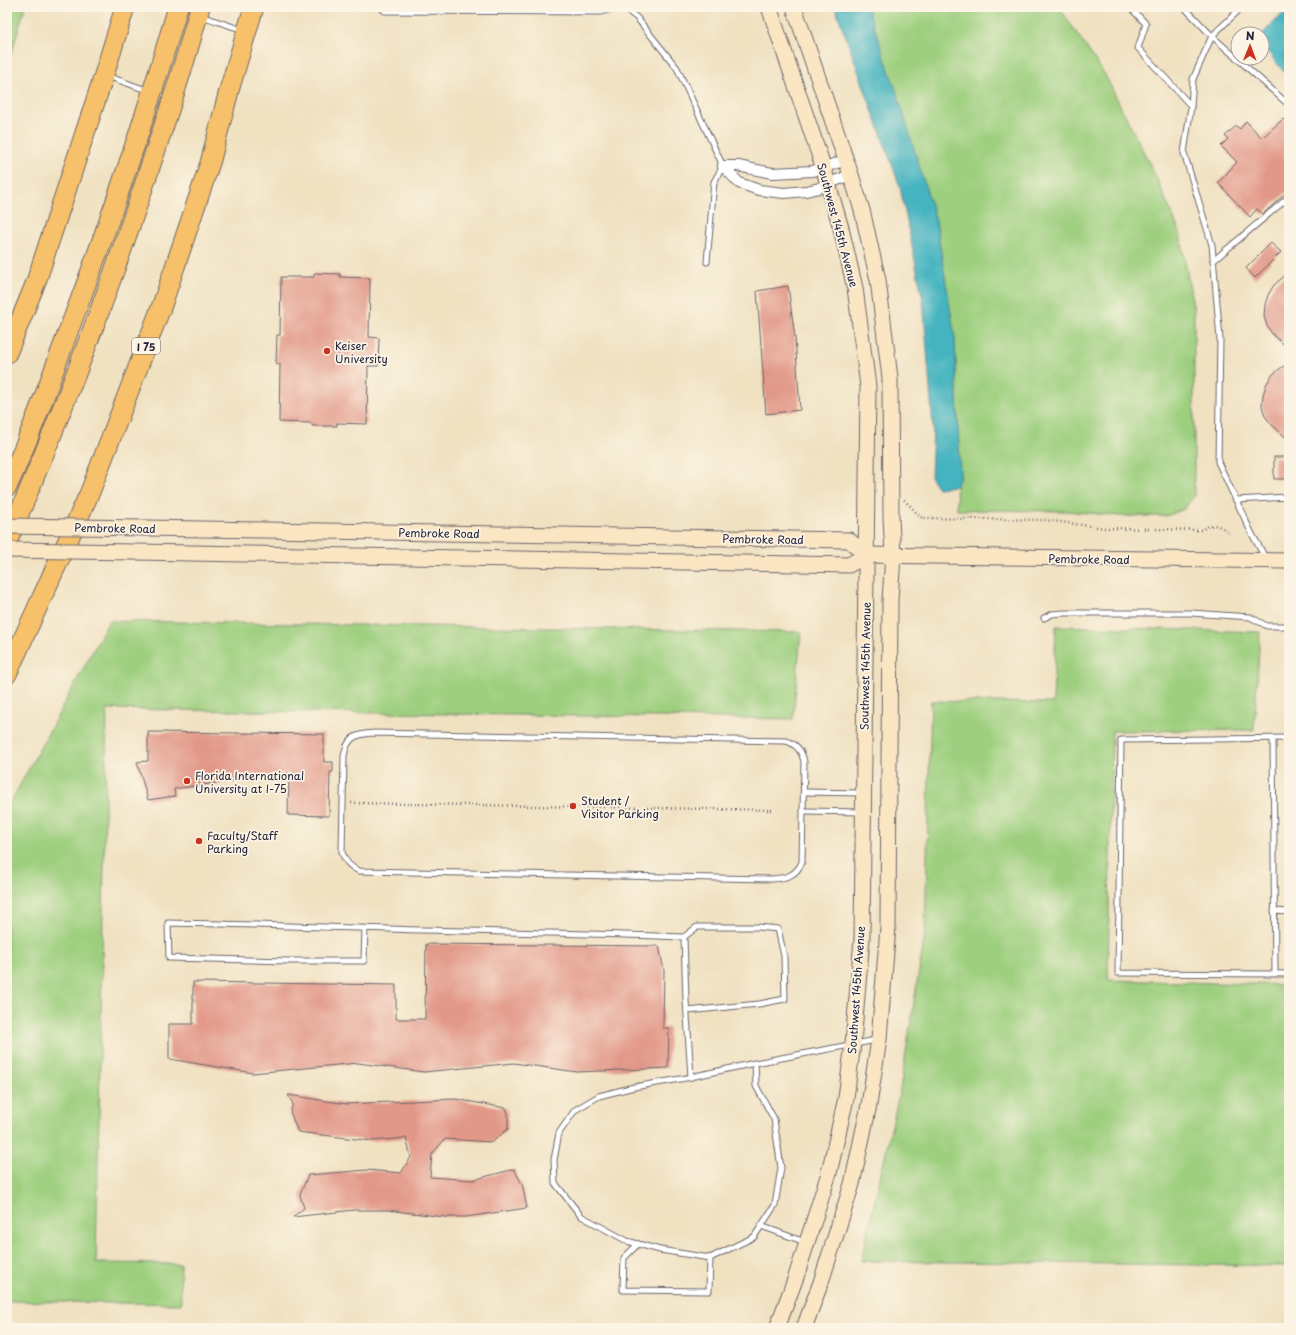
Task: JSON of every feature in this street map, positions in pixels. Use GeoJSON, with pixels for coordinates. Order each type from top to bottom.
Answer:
{"type":"FeatureCollection","features":[{"type":"Feature","properties":{"kind":"highway"},"geometry":{"type":"LineString","coordinates":[[7,354],[36,282],[104,76],[125,7]]}},
{"type":"Feature","properties":{"kind":"highway"},"geometry":{"type":"LineString","coordinates":[[7,487],[54,370],[93,266],[152,92],[178,7]]}},
{"type":"Feature","properties":{"kind":"highway","name":"I 75"},"geometry":{"type":"LineString","coordinates":[[7,674],[90,492],[162,305],[210,163],[230,87],[254,7]]}},
{"type":"Feature","properties":{"kind":"highway"},"geometry":{"type":"LineString","coordinates":[[7,542],[75,378],[113,277],[144,188],[199,11]]}},
{"type":"Feature","properties":{"kind":"street","name":"Southwest 145th Avenue"},"geometry":{"type":"LineString","coordinates":[[769,7],[824,168],[841,228],[855,288],[868,386],[862,938],[853,1043],[846,1098],[829,1173],[807,1243],[777,1328]]}},
{"type":"Feature","properties":{"kind":"street"},"geometry":{"type":"LineString","coordinates":[[794,7],[862,210],[878,280],[890,378],[891,518],[893,556],[890,592],[888,927],[879,1039],[870,1105],[852,1184],[821,1282],[804,1328]]}},
{"type":"Feature","properties":{"kind":"street"},"geometry":{"type":"LineString","coordinates":[[722,166],[738,166],[772,173],[813,171],[824,168],[848,167]]}},
{"type":"Feature","properties":{"kind":"street"},"geometry":{"type":"LineString","coordinates":[[722,166],[739,183],[759,190],[784,193],[819,188],[828,183],[848,167]]}},
{"type":"Feature","properties":{"kind":"street","name":"Pembroke Road"},"geometry":{"type":"LineString","coordinates":[[7,526],[849,540],[866,555]]}},
{"type":"Feature","properties":{"kind":"street","name":"Pembroke Road"},"geometry":{"type":"LineString","coordinates":[[7,550],[849,564],[866,555],[1289,561]]}},
{"type":"Feature","properties":{"kind":"lane"},"geometry":{"type":"LineString","coordinates":[[380,7],[385,11],[601,12],[618,7]]}},
{"type":"Feature","properties":{"kind":"lane"},"geometry":{"type":"LineString","coordinates":[[623,7],[637,18],[677,68],[722,166],[714,182],[707,262]]}},
{"type":"Feature","properties":{"kind":"lane"},"geometry":{"type":"LineString","coordinates":[[1130,7],[1146,24],[1138,48],[1192,106]]}},
{"type":"Feature","properties":{"kind":"lane"},"geometry":{"type":"LineString","coordinates":[[1184,7],[1212,36],[1289,105]]}},
{"type":"Feature","properties":{"kind":"lane"},"geometry":{"type":"LineString","coordinates":[[1242,7],[1212,36],[1193,79],[1192,106],[1184,153],[1212,245],[1220,339],[1218,462],[1267,561]]}},
{"type":"Feature","properties":{"kind":"lane"},"geometry":{"type":"LineString","coordinates":[[199,11],[247,31]]}},
{"type":"Feature","properties":{"kind":"lane"},"geometry":{"type":"LineString","coordinates":[[104,76],[152,92]]}},
{"type":"Feature","properties":{"kind":"lane"},"geometry":{"type":"LineString","coordinates":[[1213,261],[1289,197]]}},
{"type":"Feature","properties":{"kind":"lane"},"geometry":{"type":"LineString","coordinates":[[1236,500],[1289,496]]}},
{"type":"Feature","properties":{"kind":"lane"},"geometry":{"type":"LineString","coordinates":[[1044,618],[1052,614],[1064,613],[1191,613],[1250,617],[1267,626],[1289,626]]}},
{"type":"Feature","properties":{"kind":"lane"},"geometry":{"type":"LineString","coordinates":[[364,734],[786,741],[796,745],[803,754],[803,857],[800,868],[796,873],[783,878],[772,879],[359,871],[348,865],[342,852],[343,803],[344,756],[347,745],[356,736],[364,734]]}},
{"type":"Feature","properties":{"kind":"lane"},"geometry":{"type":"LineString","coordinates":[[1273,738],[1275,974]]}},
{"type":"Feature","properties":{"kind":"lane"},"geometry":{"type":"LineString","coordinates":[[1289,738],[1121,740],[1118,973],[1289,974]]}},
{"type":"Feature","properties":{"kind":"lane"},"geometry":{"type":"LineString","coordinates":[[804,792],[864,793]]}},
{"type":"Feature","properties":{"kind":"lane"},"geometry":{"type":"LineString","coordinates":[[804,811],[863,812]]}},
{"type":"Feature","properties":{"kind":"lane"},"geometry":{"type":"LineString","coordinates":[[1274,911],[1289,912]]}},
{"type":"Feature","properties":{"kind":"lane"},"geometry":{"type":"LineString","coordinates":[[365,928],[364,961],[169,958],[168,923],[272,925],[684,937],[696,928],[758,927],[778,929],[784,956],[785,999],[759,1004],[687,1011]]}},
{"type":"Feature","properties":{"kind":"lane"},"geometry":{"type":"LineString","coordinates":[[684,937],[691,1077]]}},
{"type":"Feature","properties":{"kind":"lane"},"geometry":{"type":"LineString","coordinates":[[755,1063],[756,1086],[774,1119],[781,1168],[775,1205],[754,1237],[710,1258],[660,1250],[627,1241],[581,1216],[555,1183],[554,1160],[560,1133],[575,1110],[600,1096],[634,1087],[691,1077],[755,1063],[853,1043],[879,1039]]}},
{"type":"Feature","properties":{"kind":"lane"},"geometry":{"type":"LineString","coordinates":[[761,1226],[807,1243]]}},
{"type":"Feature","properties":{"kind":"lane"},"geometry":{"type":"LineString","coordinates":[[638,1244],[624,1258],[624,1290],[709,1291],[710,1258]]}},
{"type":"Feature","properties":{"kind":"path"},"geometry":{"type":"LineString","coordinates":[[903,498],[922,518],[1045,520],[1105,528],[1202,530],[1208,526],[1222,526],[1230,533]]}},
{"type":"Feature","properties":{"kind":"path"},"geometry":{"type":"LineString","coordinates":[[343,803],[774,810]]}},
{"type":"Feature","properties":{"kind":"green space"},"geometry":{"type":"Polygon","coordinates":[[[7,7],[25,7],[7,68],[7,7]]]}},
{"type":"Feature","properties":{"kind":"green space"},"geometry":{"type":"Polygon","coordinates":[[[867,7],[1059,7],[1105,75],[1156,177],[1180,233],[1194,311],[1194,496],[1184,509],[1166,516],[1120,516],[1067,511],[957,510],[956,486],[960,477],[955,338],[867,7]]]}},
{"type":"Feature","properties":{"kind":"green space"},"geometry":{"type":"Polygon","coordinates":[[[109,621],[801,632],[793,719],[107,709],[96,1263],[180,1264],[181,1304],[7,1301],[7,809],[109,621]]]}},
{"type":"Feature","properties":{"kind":"green space"},"geometry":{"type":"Polygon","coordinates":[[[1056,626],[1260,632],[1254,730],[1112,731],[1108,980],[1289,985],[1289,1266],[861,1261],[900,1090],[925,933],[931,701],[1053,703],[1056,626]]]}},
{"type":"Feature","properties":{"kind":"water"},"geometry":{"type":"Polygon","coordinates":[[[835,7],[867,7],[897,93],[936,221],[955,338],[960,477],[956,486],[938,488],[931,478],[933,427],[923,300],[900,187],[835,7]]]}},
{"type":"Feature","properties":{"kind":"water"},"geometry":{"type":"Polygon","coordinates":[[[1289,8],[1289,78],[1270,55],[1270,26],[1289,8]]]}},
{"type":"Feature","properties":{"kind":"building"},"geometry":{"type":"Polygon","coordinates":[[[1283,119],[1289,124],[1289,190],[1263,214],[1257,209],[1250,217],[1218,183],[1237,162],[1221,146],[1228,139],[1225,136],[1236,126],[1240,129],[1246,121],[1262,138],[1283,119]]]}},
{"type":"Feature","properties":{"kind":"building"},"geometry":{"type":"Polygon","coordinates":[[[1271,243],[1281,252],[1255,278],[1246,268],[1271,243]]]}},
{"type":"Feature","properties":{"kind":"building"},"geometry":{"type":"Polygon","coordinates":[[[1289,272],[1289,349],[1273,335],[1267,326],[1264,316],[1268,295],[1274,285],[1289,272]]]}},
{"type":"Feature","properties":{"kind":"building","name":"Keiser University"},"geometry":{"type":"Polygon","coordinates":[[[314,273],[340,274],[340,277],[370,278],[369,337],[379,338],[378,366],[368,366],[367,424],[337,423],[337,426],[312,426],[312,423],[279,422],[280,364],[276,364],[277,335],[280,335],[281,277],[314,277],[314,273]]]}},
{"type":"Feature","properties":{"kind":"building"},"geometry":{"type":"Polygon","coordinates":[[[788,286],[795,337],[800,410],[766,414],[757,291],[788,286]]]}},
{"type":"Feature","properties":{"kind":"building"},"geometry":{"type":"Polygon","coordinates":[[[1289,364],[1289,440],[1272,425],[1265,416],[1262,406],[1266,385],[1272,375],[1282,367],[1289,364]]]}},
{"type":"Feature","properties":{"kind":"building"},"geometry":{"type":"Polygon","coordinates":[[[1274,457],[1289,457],[1289,479],[1274,479],[1274,457]]]}},
{"type":"Feature","properties":{"kind":"building","name":"Florida International University at I-75"},"geometry":{"type":"Polygon","coordinates":[[[148,732],[324,734],[324,762],[333,762],[333,772],[330,772],[329,816],[288,815],[289,773],[174,789],[175,796],[148,800],[137,762],[148,761],[148,732]]]}},
{"type":"Feature","properties":{"kind":"building"},"geometry":{"type":"Polygon","coordinates":[[[426,944],[659,946],[664,970],[663,1028],[669,1028],[668,1068],[577,1072],[514,1063],[424,1072],[358,1063],[253,1073],[169,1059],[169,1024],[193,1024],[193,982],[396,985],[396,1019],[425,1019],[426,944]]]}},
{"type":"Feature","properties":{"kind":"building"},"geometry":{"type":"Polygon","coordinates":[[[288,1095],[347,1104],[455,1099],[506,1108],[508,1113],[508,1129],[492,1142],[445,1139],[432,1154],[430,1177],[473,1180],[514,1169],[522,1184],[527,1208],[466,1217],[445,1217],[387,1210],[354,1210],[293,1217],[304,1208],[300,1195],[308,1175],[367,1170],[401,1173],[411,1157],[406,1138],[372,1141],[298,1132],[290,1112],[293,1104],[288,1095]]]}},
{"type":"Feature","properties":{"kind":"place","name":"Keiser University"},"geometry":{"type":"Point","coordinates":[327,351]}},
{"type":"Feature","properties":{"kind":"place","name":"Florida International University at I-75"},"geometry":{"type":"Point","coordinates":[187,781]}},
{"type":"Feature","properties":{"kind":"place","name":"Student / Visitor Parking"},"geometry":{"type":"Point","coordinates":[573,806]}},
{"type":"Feature","properties":{"kind":"place","name":"Faculty/Staff Parking"},"geometry":{"type":"Point","coordinates":[199,841]}}]}
